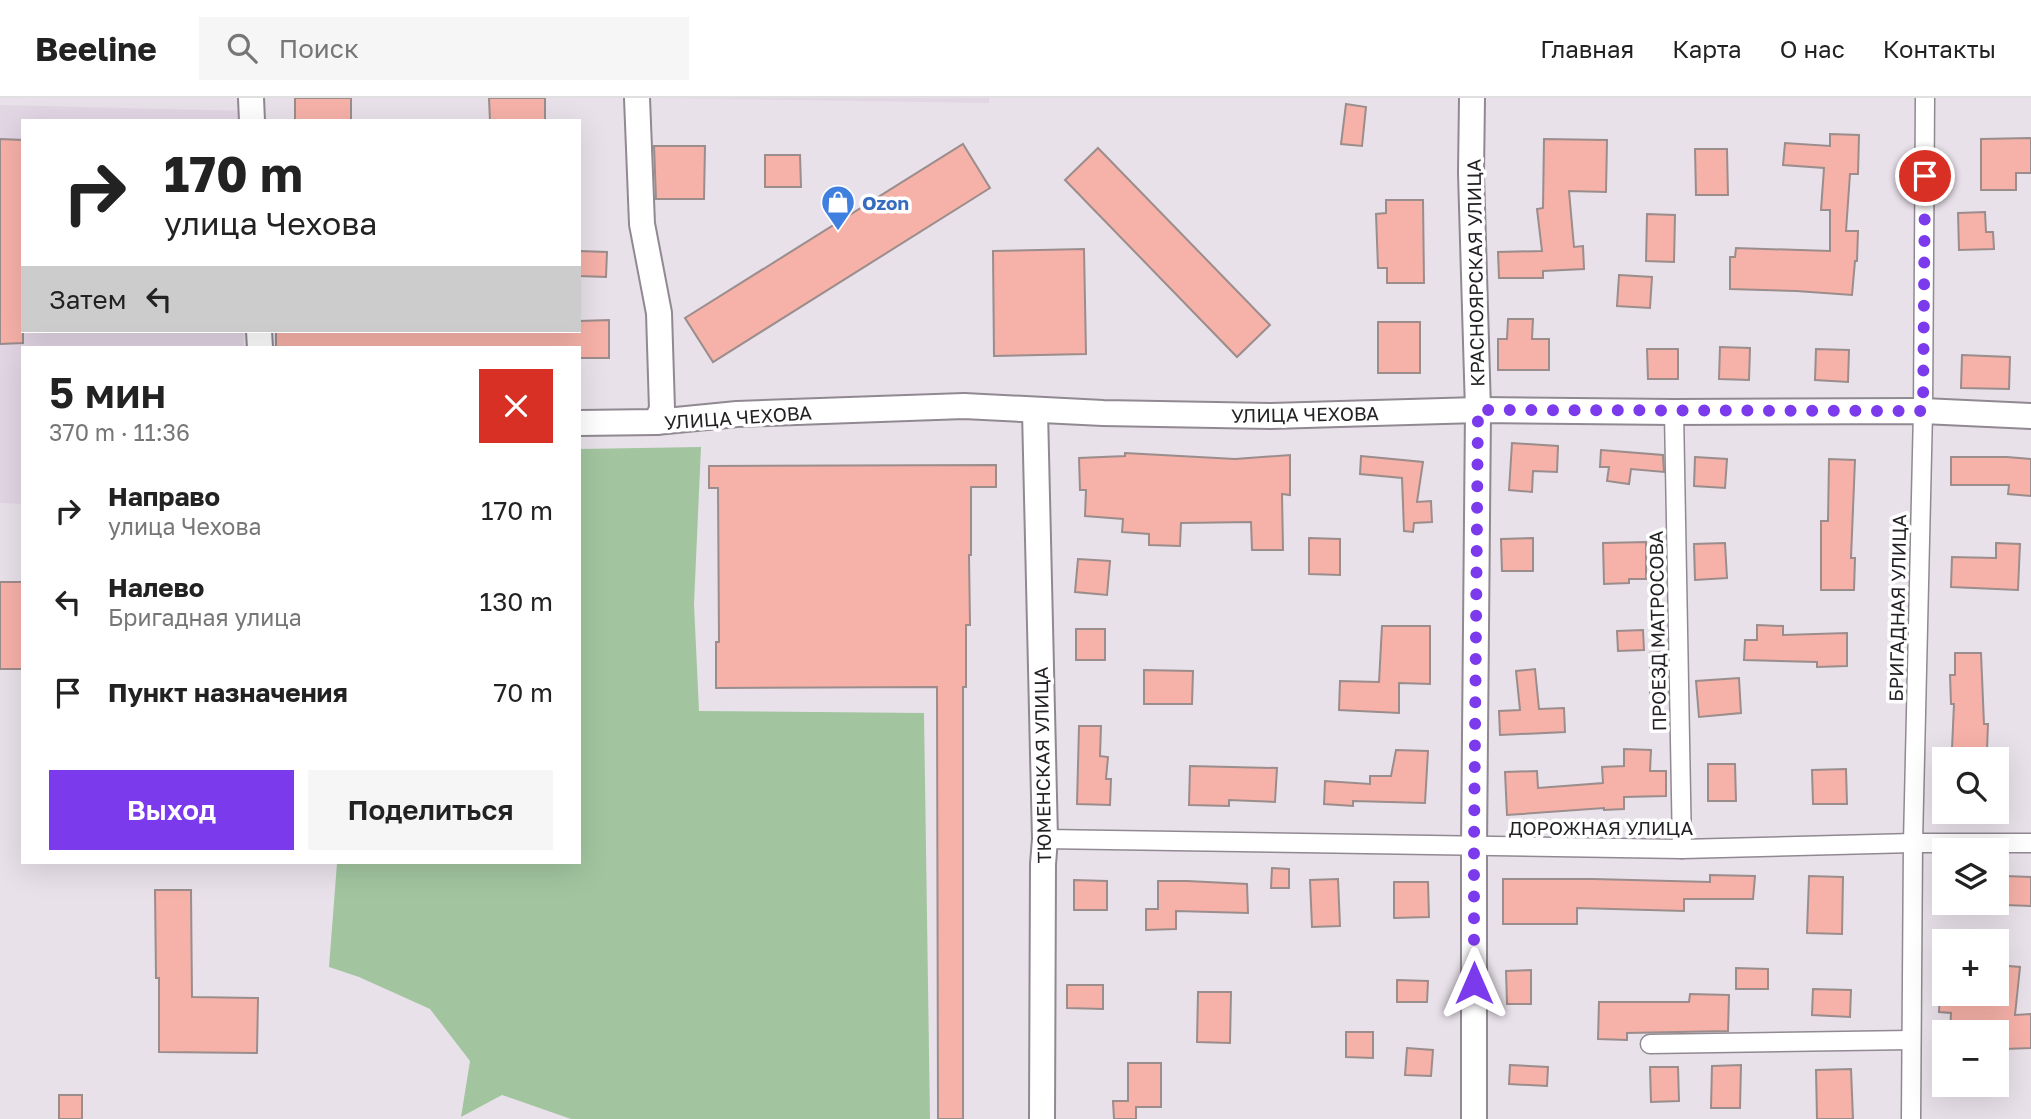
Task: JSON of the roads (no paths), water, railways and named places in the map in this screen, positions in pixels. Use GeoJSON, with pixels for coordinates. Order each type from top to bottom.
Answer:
{"type":"FeatureCollection","features":[{"type":"Feature","properties":{"kind":"main road"},"geometry":{"type":"LineString","coordinates":[[251,98],[252,119]]}},
{"type":"Feature","properties":{"kind":"main road"},"geometry":{"type":"LineString","coordinates":[[637,98],[642,224],[659,313],[662,409],[656,422]]}},
{"type":"Feature","properties":{"kind":"main road","name":"КРАСНОЯРСКАЯ УЛИЦА"},"geometry":{"type":"LineString","coordinates":[[1472,98],[1471,173],[1478,410],[1474,1119]]}},
{"type":"Feature","properties":{"kind":"main road","name":"УЛИЦА ЧЕХОВА"},"geometry":{"type":"LineString","coordinates":[[581,423],[656,422],[737,414],[951,407],[1271,416],[1478,410],[1923,411],[2031,416]]}},
{"type":"Feature","properties":{"kind":"main road","name":"ТЮМЕНСКАЯ УЛИЦА"},"geometry":{"type":"LineString","coordinates":[[1035,411],[1045,839],[1042,1119]]}},
{"type":"Feature","properties":{"kind":"street","name":"БРИГАДНАЯ УЛИЦА"},"geometry":{"type":"LineString","coordinates":[[1911,1119],[1913,843],[1923,411],[1925,98]]}},
{"type":"Feature","properties":{"kind":"street","name":"ПРОЕЗД МАТРОСОВА"},"geometry":{"type":"LineString","coordinates":[[1674,412],[1682,849]]}},
{"type":"Feature","properties":{"kind":"street","name":"ДОРОЖНАЯ УЛИЦА"},"geometry":{"type":"LineString","coordinates":[[1045,839],[1682,849],[2031,843]]}},
{"type":"Feature","properties":{"kind":"street"},"geometry":{"type":"LineString","coordinates":[[1650,1044],[1911,1040]]}},
{"type":"Feature","properties":{"kind":"place","name":"Ozon"},"geometry":{"type":"Point","coordinates":[838,232]}}]}
